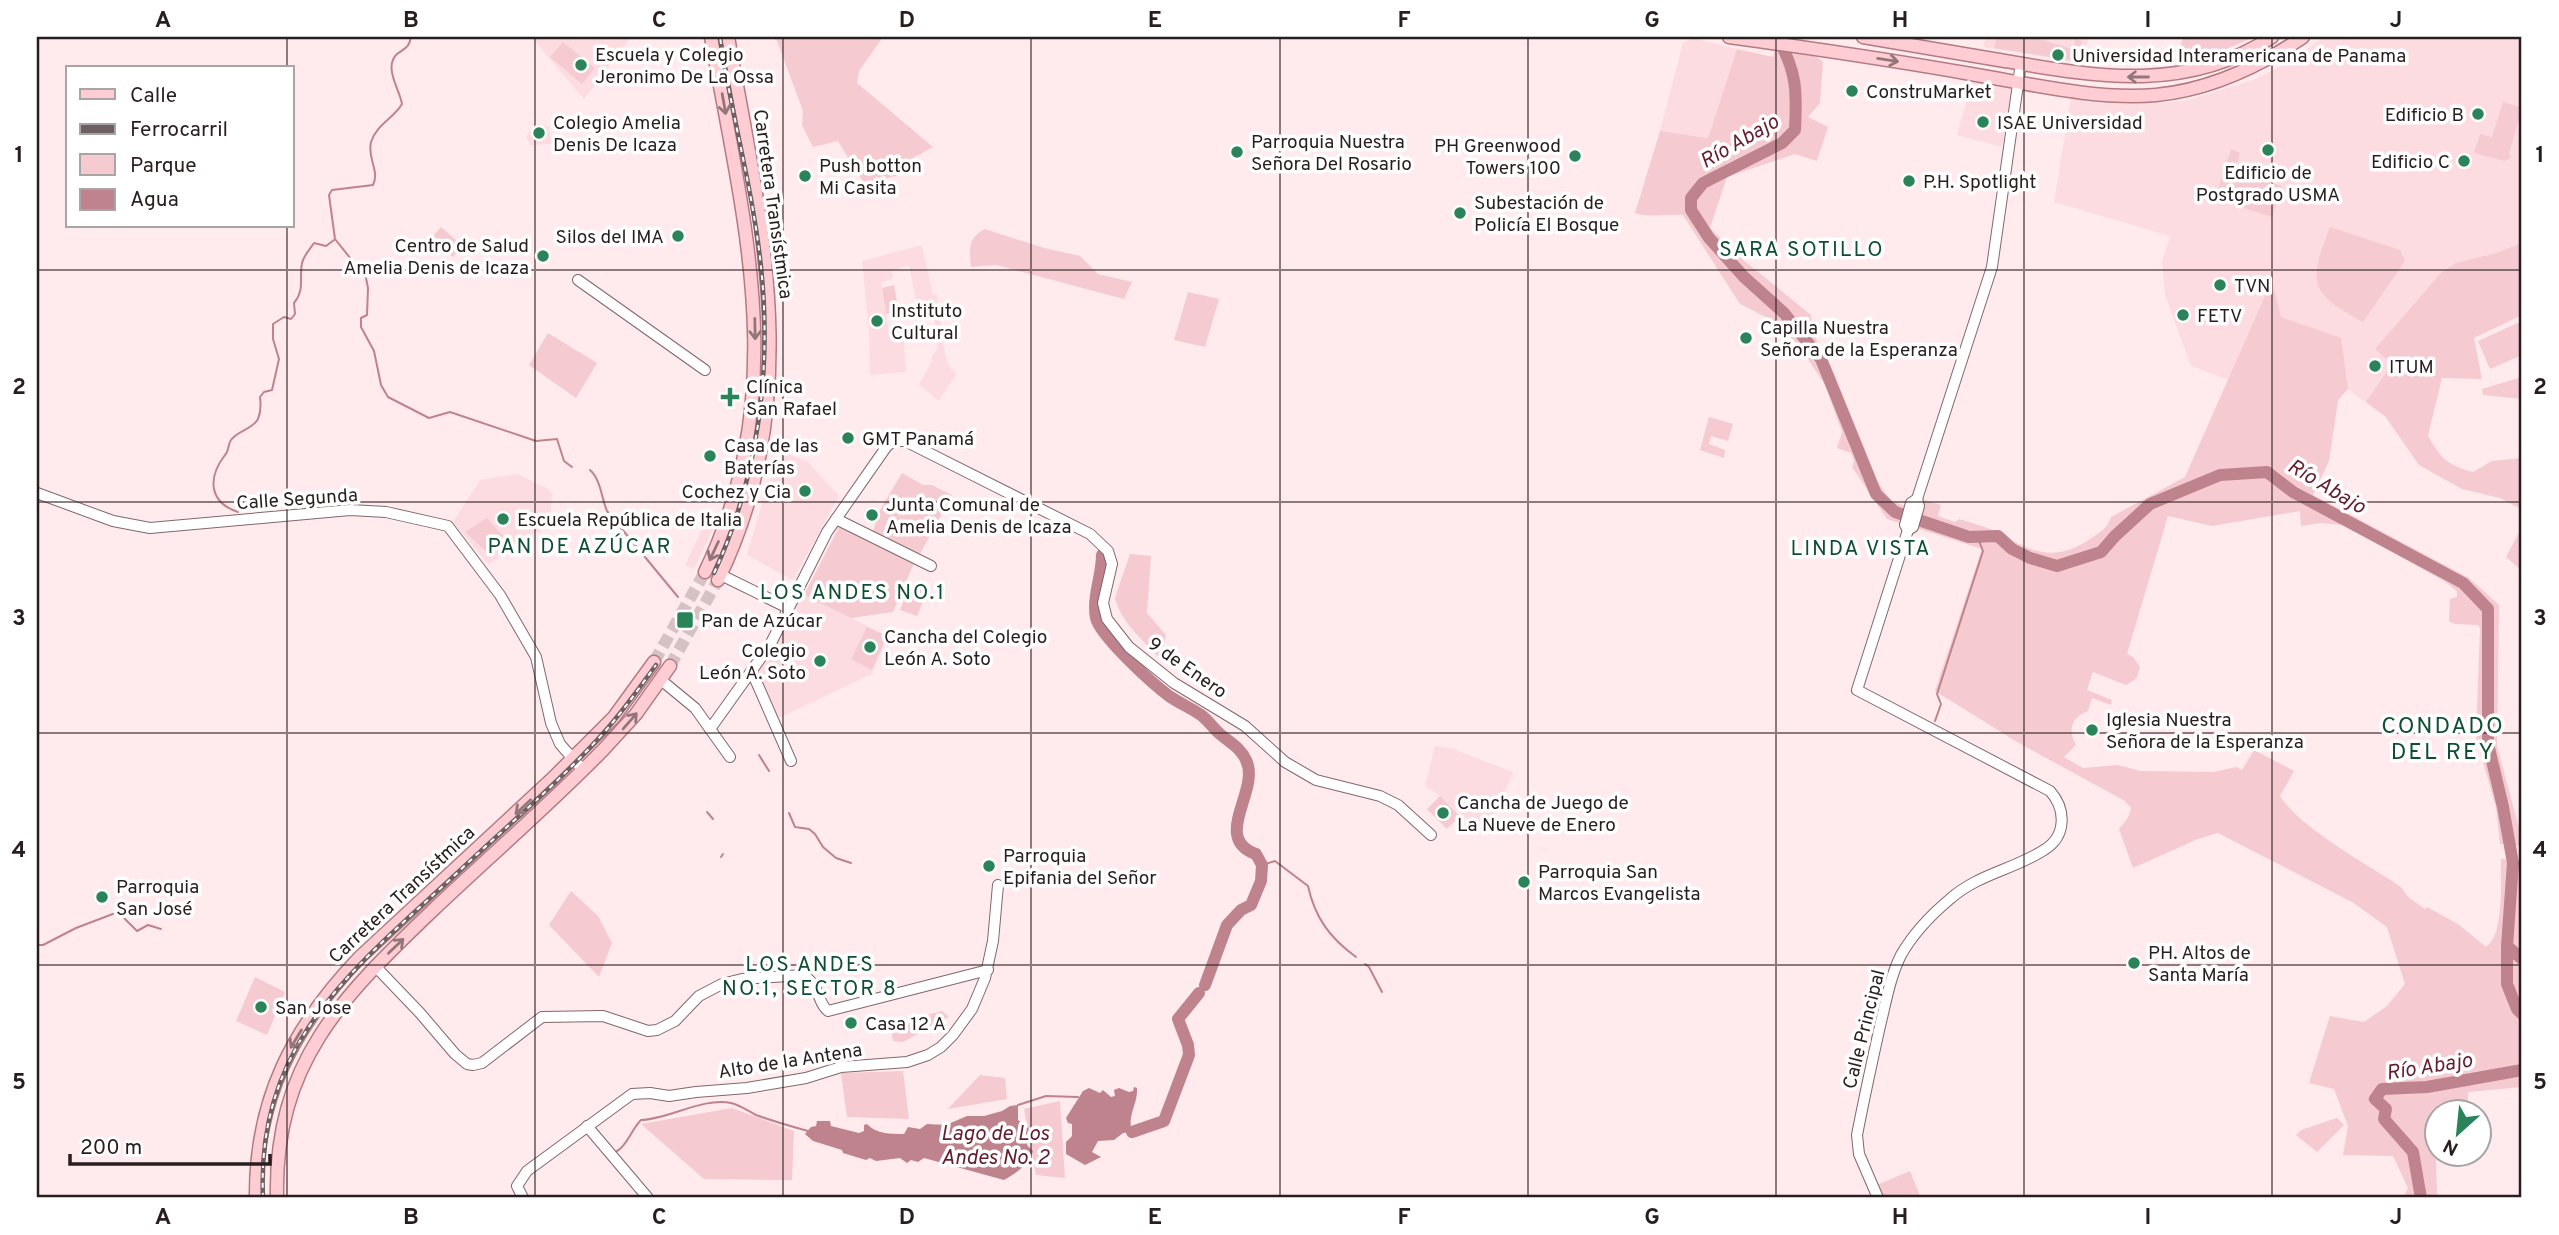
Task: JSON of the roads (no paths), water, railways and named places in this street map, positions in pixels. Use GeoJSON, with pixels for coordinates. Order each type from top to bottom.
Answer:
{"type":"FeatureCollection","features":[{"type":"Feature","properties":{"kind":"main road","name":"Carretera Transístmica"},"geometry":{"type":"LineString","coordinates":[[705,572],[728,520],[740,477],[750,421],[755,346],[755,317],[748,250],[711,37]]}},
{"type":"Feature","properties":{"kind":"main road","name":"Carretera Transístmica"},"geometry":{"type":"LineString","coordinates":[[719,577],[747,508],[757,469],[768,394],[771,344],[770,297],[764,250],[728,37]]}},
{"type":"Feature","properties":{"kind":"main road"},"geometry":{"type":"LineString","coordinates":[[1729,37],[2108,95],[2159,95],[2232,76],[2276,55],[2303,37]]}},
{"type":"Feature","properties":{"kind":"main road"},"geometry":{"type":"LineString","coordinates":[[1863,37],[2084,74],[2131,77],[2165,76],[2223,61],[2272,37]]}},
{"type":"Feature","properties":{"kind":"main road","name":"Carretera Transístmica"},"geometry":{"type":"LineString","coordinates":[[256,1198],[257,1165],[268,1102],[282,1064],[310,1017],[336,982],[360,957],[572,760],[614,717],[654,662]]}},
{"type":"Feature","properties":{"kind":"main road","name":"Carretera Transístmica"},"geometry":{"type":"LineString","coordinates":[[278,1198],[277,1177],[282,1130],[291,1093],[308,1056],[331,1017],[375,966],[583,770],[636,714],[670,666]]}},
{"type":"Feature","properties":{"kind":"street"},"geometry":{"type":"LineString","coordinates":[[2018,82],[2021,63]]}},
{"type":"Feature","properties":{"kind":"street","name":"Calle Principal"},"geometry":{"type":"LineString","coordinates":[[1878,1198],[1859,1154],[1857,1135],[1891,981],[1902,955],[1917,933],[1950,899],[1980,879],[2045,850],[2055,839],[2063,818],[2058,801],[2050,791],[1857,690],[1992,267],[2018,82]]}},
{"type":"Feature","properties":{"kind":"street"},"geometry":{"type":"LineString","coordinates":[[578,280],[705,370]]}},
{"type":"Feature","properties":{"kind":"street","name":"9 de Enero"},"geometry":{"type":"LineString","coordinates":[[839,515],[887,446],[898,440],[905,441],[1090,534],[1108,551],[1112,564],[1103,603],[1107,619],[1123,640],[1153,667],[1174,683],[1245,726],[1284,762],[1315,780],[1354,788],[1389,800],[1431,835]]}},
{"type":"Feature","properties":{"kind":"street","name":"Calle Segunda"},"geometry":{"type":"LineString","coordinates":[[37,493],[113,520],[150,528],[350,510],[386,512],[448,526],[500,595],[536,657],[551,723],[560,744],[583,770]]}},
{"type":"Feature","properties":{"kind":"street"},"geometry":{"type":"LineString","coordinates":[[710,729],[771,645],[809,566],[839,515],[931,566]]}},
{"type":"Feature","properties":{"kind":"street"},"geometry":{"type":"LineString","coordinates":[[719,577],[788,608]]}},
{"type":"Feature","properties":{"kind":"street"},"geometry":{"type":"LineString","coordinates":[[752,672],[791,761]]}},
{"type":"Feature","properties":{"kind":"street"},"geometry":{"type":"LineString","coordinates":[[661,680],[695,708],[730,757]]}},
{"type":"Feature","properties":{"kind":"street","name":"Alto de la Antena"},"geometry":{"type":"LineString","coordinates":[[523,1198],[517,1186],[521,1178],[632,1094],[650,1093],[669,1097],[747,1088],[806,1077],[841,1067],[919,1059],[941,1047],[953,1035],[975,1002],[988,970],[998,885]]}},
{"type":"Feature","properties":{"kind":"street"},"geometry":{"type":"LineString","coordinates":[[375,966],[455,1054],[467,1064],[473,1065],[482,1063],[542,1017],[603,1016],[648,1031],[657,1030],[674,1021],[699,996],[722,984],[742,979],[799,973],[812,980],[822,1006],[828,1010],[988,970]]}},
{"type":"Feature","properties":{"kind":"street"},"geometry":{"type":"LineString","coordinates":[[587,1126],[648,1198]]}},
{"type":"Feature","properties":{"kind":"water","name":"Lago de Los Andes No. 2"},"geometry":{"type":"Polygon","coordinates":[[[1134,1087],[1137,1088],[1137,1094],[1131,1120],[1132,1132],[1123,1133],[1114,1140],[1098,1141],[1092,1152],[1101,1157],[1085,1165],[1066,1154],[1066,1142],[1072,1136],[1072,1124],[1068,1123],[1066,1118],[1083,1091],[1089,1088],[1100,1093],[1103,1090],[1111,1097],[1115,1096],[1114,1090],[1119,1088],[1129,1092],[1133,1091],[1134,1087]]]}},
{"type":"Feature","properties":{"kind":"water","name":"Lago de Los Andes No. 2"},"geometry":{"type":"Polygon","coordinates":[[[1018,1105],[1018,1120],[1029,1129],[1030,1138],[1027,1145],[1033,1151],[1025,1164],[1004,1180],[924,1158],[918,1162],[911,1160],[907,1163],[900,1158],[866,1160],[813,1141],[805,1134],[811,1127],[816,1126],[817,1121],[830,1121],[831,1126],[859,1133],[864,1131],[864,1125],[867,1124],[879,1132],[904,1134],[908,1127],[920,1129],[927,1124],[946,1125],[967,1116],[984,1116],[1018,1105]]]}},
{"type":"Feature","properties":{"kind":"waterway"},"geometry":{"type":"LineString","coordinates":[[411,37],[408,46],[397,54],[392,65],[402,104],[377,130],[371,142],[375,175],[373,185],[332,190],[329,195],[335,239],[366,278],[367,315],[361,318],[361,327],[374,351],[381,385],[388,397],[429,418],[450,412],[536,441],[557,439],[564,461],[572,467]]}},
{"type":"Feature","properties":{"kind":"waterway","name":"Río Abajo"},"geometry":{"type":"LineString","coordinates":[[1777,37],[1792,71],[1796,104],[1795,130],[1782,143],[1703,183],[1691,198],[1691,210],[1709,238],[1744,277],[1784,313],[1821,359],[1876,494],[1895,512],[1969,537],[1998,536],[2012,549],[2057,566],[2101,552],[2150,504],[2220,475],[2267,472],[2293,492],[2463,583],[2488,609],[2488,744],[2513,863],[2507,984],[2517,1009],[2522,1014]]}},
{"type":"Feature","properties":{"kind":"waterway"},"geometry":{"type":"LineString","coordinates":[[238,512],[228,508],[216,495],[214,480],[219,463],[231,440],[258,419],[260,397],[264,392],[272,390],[279,359],[273,339],[273,324],[284,317],[291,319],[295,314],[294,303],[301,289],[304,257],[314,243],[326,246],[334,240]]}},
{"type":"Feature","properties":{"kind":"waterway"},"geometry":{"type":"LineString","coordinates":[[590,470],[599,484],[607,511],[678,597]]}},
{"type":"Feature","properties":{"kind":"waterway"},"geometry":{"type":"LineString","coordinates":[[1935,721],[1941,704],[1937,694],[1983,551],[1977,536]]}},
{"type":"Feature","properties":{"kind":"waterway"},"geometry":{"type":"LineString","coordinates":[[1102,555],[1095,602],[1096,618],[1100,626],[1151,681],[1169,696],[1201,715],[1238,749],[1246,760],[1249,772],[1237,825],[1238,837],[1243,847],[1256,854],[1262,865],[1261,881],[1251,905],[1241,910],[1227,925],[1205,985]]}},
{"type":"Feature","properties":{"kind":"waterway"},"geometry":{"type":"LineString","coordinates":[[759,755],[769,771]]}},
{"type":"Feature","properties":{"kind":"waterway"},"geometry":{"type":"LineString","coordinates":[[707,812],[713,819]]}},
{"type":"Feature","properties":{"kind":"waterway"},"geometry":{"type":"LineString","coordinates":[[789,813],[795,827],[809,829],[836,858],[851,863]]}},
{"type":"Feature","properties":{"kind":"waterway"},"geometry":{"type":"LineString","coordinates":[[1262,865],[1275,861],[1308,886],[1319,918],[1356,957]]}},
{"type":"Feature","properties":{"kind":"waterway"},"geometry":{"type":"LineString","coordinates":[[37,945],[43,945],[76,928],[118,912],[137,931],[148,925],[161,929]]}},
{"type":"Feature","properties":{"kind":"waterway"},"geometry":{"type":"LineString","coordinates":[[2507,946],[2522,959]]}},
{"type":"Feature","properties":{"kind":"waterway"},"geometry":{"type":"LineString","coordinates":[[1365,964],[1382,992]]}},
{"type":"Feature","properties":{"kind":"waterway"},"geometry":{"type":"LineString","coordinates":[[1132,1132],[1164,1121],[1189,1055],[1178,1019],[1199,993]]}},
{"type":"Feature","properties":{"kind":"waterway","name":"Río Abajo"},"geometry":{"type":"LineString","coordinates":[[2421,1198],[2413,1152],[2384,1119],[2386,1109],[2375,1099],[2382,1089],[2427,1087],[2522,1070]]}},
{"type":"Feature","properties":{"kind":"waterway"},"geometry":{"type":"LineString","coordinates":[[1018,1105],[1046,1096],[1078,1097]]}},
{"type":"Feature","properties":{"kind":"waterway"},"geometry":{"type":"LineString","coordinates":[[617,1151],[641,1120],[709,1103],[734,1104],[756,1115],[808,1131]]}},
{"type":"Feature","properties":{"kind":"tunnel"},"geometry":{"type":"LineString","coordinates":[[654,662],[705,572]]}},
{"type":"Feature","properties":{"kind":"tunnel"},"geometry":{"type":"LineString","coordinates":[[670,666],[718,580]]}},
{"type":"Feature","properties":{"kind":"railway"},"geometry":{"type":"LineString","coordinates":[[714,573],[729,537],[751,462],[763,384],[764,345],[764,306],[757,238],[720,37]]}},
{"type":"Feature","properties":{"kind":"railway"},"geometry":{"type":"LineString","coordinates":[[263,1198],[265,1144],[276,1096],[294,1053],[318,1014],[347,978],[381,944],[580,758],[628,704],[656,665]]}},
{"type":"Feature","properties":{"kind":"place","name":"Universidad Interamericana de Panama"},"geometry":{"type":"Point","coordinates":[2058,55]}},
{"type":"Feature","properties":{"kind":"place","name":"Escuela y Colegio Jeronimo De La Ossa"},"geometry":{"type":"Point","coordinates":[581,65]}},
{"type":"Feature","properties":{"kind":"place","name":"ConstruMarket"},"geometry":{"type":"Point","coordinates":[1852,91]}},
{"type":"Feature","properties":{"kind":"place","name":"Edificio B"},"geometry":{"type":"Point","coordinates":[2478,114]}},
{"type":"Feature","properties":{"kind":"place","name":"ISAE Universidad"},"geometry":{"type":"Point","coordinates":[1983,122]}},
{"type":"Feature","properties":{"kind":"place","name":"Colegio Amelia Denis De Icaza"},"geometry":{"type":"Point","coordinates":[539,133]}},
{"type":"Feature","properties":{"kind":"place","name":"Edificio de Postgrado USMA"},"geometry":{"type":"Point","coordinates":[2268,150]}},
{"type":"Feature","properties":{"kind":"place","name":"Parroquia Nuestra Señora Del Rosario"},"geometry":{"type":"Point","coordinates":[1237,152]}},
{"type":"Feature","properties":{"kind":"place","name":"PH Greenwood Towers 100"},"geometry":{"type":"Point","coordinates":[1575,156]}},
{"type":"Feature","properties":{"kind":"place","name":"Edificio C"},"geometry":{"type":"Point","coordinates":[2464,161]}},
{"type":"Feature","properties":{"kind":"place","name":"Push botton Mi Casita"},"geometry":{"type":"Point","coordinates":[805,176]}},
{"type":"Feature","properties":{"kind":"place","name":"P.H. Spotlight"},"geometry":{"type":"Point","coordinates":[1909,181]}},
{"type":"Feature","properties":{"kind":"place","name":"Subestación de Policía El Bosque"},"geometry":{"type":"Point","coordinates":[1460,213]}},
{"type":"Feature","properties":{"kind":"place","name":"Silos del IMA"},"geometry":{"type":"Point","coordinates":[678,236]}},
{"type":"Feature","properties":{"kind":"place","name":"Centro de Salud Amelia Denis de Icaza"},"geometry":{"type":"Point","coordinates":[543,256]}},
{"type":"Feature","properties":{"kind":"place","name":"TVN"},"geometry":{"type":"Point","coordinates":[2220,285]}},
{"type":"Feature","properties":{"kind":"place","name":"FETV"},"geometry":{"type":"Point","coordinates":[2183,315]}},
{"type":"Feature","properties":{"kind":"place","name":"Instituto Cultural"},"geometry":{"type":"Point","coordinates":[877,321]}},
{"type":"Feature","properties":{"kind":"place","name":"Capilla Nuestra Señora de la Esperanza"},"geometry":{"type":"Point","coordinates":[1746,338]}},
{"type":"Feature","properties":{"kind":"place","name":"ITUM"},"geometry":{"type":"Point","coordinates":[2375,366]}},
{"type":"Feature","properties":{"kind":"place","name":"Clínica San Rafael"},"geometry":{"type":"Point","coordinates":[730,397]}},
{"type":"Feature","properties":{"kind":"place","name":"GMT Panamá"},"geometry":{"type":"Point","coordinates":[848,438]}},
{"type":"Feature","properties":{"kind":"place","name":"Casa de las Baterías"},"geometry":{"type":"Point","coordinates":[710,456]}},
{"type":"Feature","properties":{"kind":"place","name":"Cochez y Cia"},"geometry":{"type":"Point","coordinates":[805,491]}},
{"type":"Feature","properties":{"kind":"place","name":"Junta Comunal de Amelia Denis de Icaza"},"geometry":{"type":"Point","coordinates":[872,515]}},
{"type":"Feature","properties":{"kind":"place","name":"Escuela República de Italia"},"geometry":{"type":"Point","coordinates":[503,519]}},
{"type":"Feature","properties":{"kind":"place","name":"Pan de Azúcar"},"geometry":{"type":"Point","coordinates":[685,620]}},
{"type":"Feature","properties":{"kind":"place","name":"Cancha del Colegio León A. Soto"},"geometry":{"type":"Point","coordinates":[870,647]}},
{"type":"Feature","properties":{"kind":"place","name":"Colegio León A. Soto"},"geometry":{"type":"Point","coordinates":[820,661]}},
{"type":"Feature","properties":{"kind":"place","name":"Iglesia Nuestra Señora de la Esperanza"},"geometry":{"type":"Point","coordinates":[2092,730]}},
{"type":"Feature","properties":{"kind":"place","name":"Cancha de Juego de La Nueve de Enero"},"geometry":{"type":"Point","coordinates":[1443,813]}},
{"type":"Feature","properties":{"kind":"place","name":"Parroquia Epifania del Señor"},"geometry":{"type":"Point","coordinates":[989,866]}},
{"type":"Feature","properties":{"kind":"place","name":"Parroquia San Marcos Evangelista"},"geometry":{"type":"Point","coordinates":[1524,882]}},
{"type":"Feature","properties":{"kind":"place","name":"Parroquia San José"},"geometry":{"type":"Point","coordinates":[102,897]}},
{"type":"Feature","properties":{"kind":"place","name":"PH. Altos de Santa María"},"geometry":{"type":"Point","coordinates":[2134,963]}},
{"type":"Feature","properties":{"kind":"place","name":"San Jose"},"geometry":{"type":"Point","coordinates":[261,1007]}},
{"type":"Feature","properties":{"kind":"place","name":"Casa 12 A"},"geometry":{"type":"Point","coordinates":[851,1023]}},
{"type":"Feature","properties":{"kind":"district","name":"SARA SOTILLO"},"geometry":{"type":"Point","coordinates":[1802,249]}},
{"type":"Feature","properties":{"kind":"district","name":"PAN DE AZÚCAR"},"geometry":{"type":"Point","coordinates":[580,546]}},
{"type":"Feature","properties":{"kind":"district","name":"LINDA VISTA"},"geometry":{"type":"Point","coordinates":[1861,548]}},
{"type":"Feature","properties":{"kind":"district","name":"LOS ANDES NO.1"},"geometry":{"type":"Point","coordinates":[853,592]}},
{"type":"Feature","properties":{"kind":"district","name":"CONDADO DEL REY"},"geometry":{"type":"Point","coordinates":[2443,738]}},
{"type":"Feature","properties":{"kind":"district","name":"LOS ANDES NO.1, SECTOR 8"},"geometry":{"type":"Point","coordinates":[810,976]}}]}
